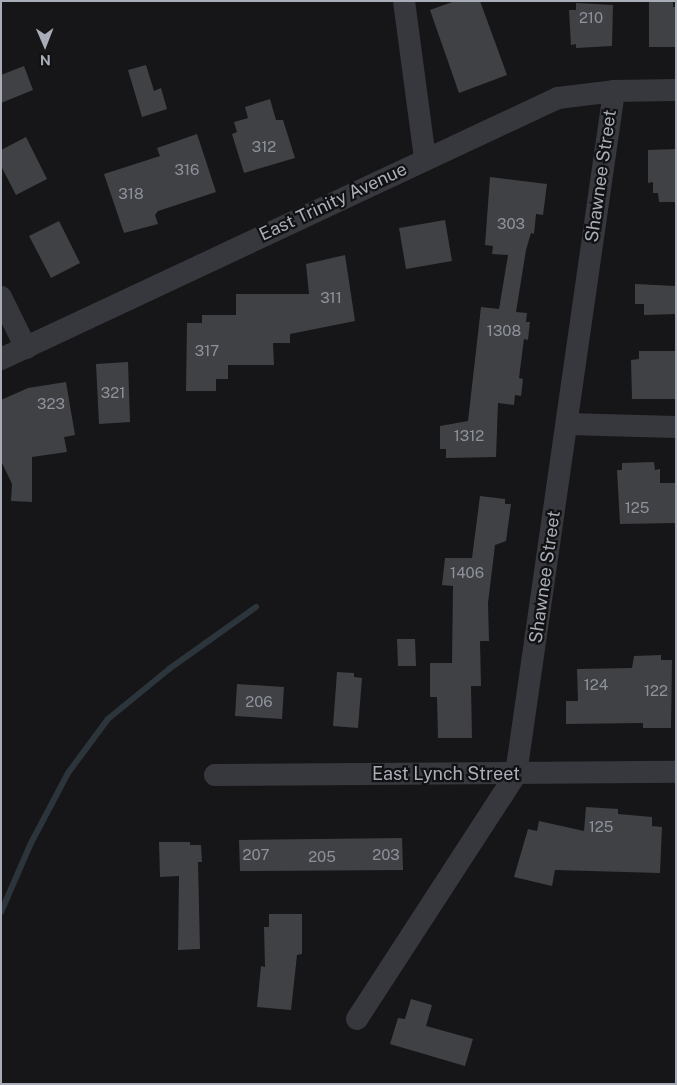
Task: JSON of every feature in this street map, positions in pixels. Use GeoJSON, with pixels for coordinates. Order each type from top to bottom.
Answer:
{"type":"FeatureCollection","features":[{"type":"Feature","properties":{"kind":"street"},"geometry":{"type":"LineString","coordinates":[[404,1],[425,158]]}},
{"type":"Feature","properties":{"kind":"street","name":"East Trinity Avenue"},"geometry":{"type":"LineString","coordinates":[[1,359],[425,158],[558,98],[614,91],[676,90]]}},
{"type":"Feature","properties":{"kind":"street","name":"Shawnee Street"},"geometry":{"type":"LineString","coordinates":[[357,1019],[516,774],[614,91]]}},
{"type":"Feature","properties":{"kind":"street"},"geometry":{"type":"LineString","coordinates":[[1,297],[26,348]]}},
{"type":"Feature","properties":{"kind":"street"},"geometry":{"type":"LineString","coordinates":[[567,424],[676,427]]}},
{"type":"Feature","properties":{"kind":"street","name":"East Lynch Street"},"geometry":{"type":"LineString","coordinates":[[215,775],[676,772]]}},
{"type":"Feature","properties":{"kind":"building"},"geometry":{"type":"Polygon","coordinates":[[[455,1],[480,1],[507,75],[459,93],[430,10],[455,1]]]}},
{"type":"Feature","properties":{"kind":"building"},"geometry":{"type":"Polygon","coordinates":[[[649,1],[673,1],[673,7],[676,7],[676,47],[649,47],[649,1]]]}},
{"type":"Feature","properties":{"kind":"building"},"geometry":{"type":"Polygon","coordinates":[[[576,3],[613,5],[612,46],[576,48],[576,44],[571,45],[569,10],[576,10],[576,3]]]}},
{"type":"Feature","properties":{"kind":"building"},"geometry":{"type":"Polygon","coordinates":[[[146,65],[154,91],[161,88],[167,109],[142,117],[128,70],[146,65]]]}},
{"type":"Feature","properties":{"kind":"building"},"geometry":{"type":"Polygon","coordinates":[[[24,66],[33,90],[1,103],[1,75],[24,66]]]}},
{"type":"Feature","properties":{"kind":"building"},"geometry":{"type":"Polygon","coordinates":[[[270,99],[276,120],[283,120],[295,158],[244,173],[232,134],[237,132],[234,122],[248,118],[245,107],[270,99]]]}},
{"type":"Feature","properties":{"kind":"building"},"geometry":{"type":"Polygon","coordinates":[[[197,134],[216,192],[158,211],[155,215],[158,224],[124,233],[104,174],[160,156],[157,148],[197,134]]]}},
{"type":"Feature","properties":{"kind":"building"},"geometry":{"type":"Polygon","coordinates":[[[26,137],[47,179],[16,195],[1,166],[1,150],[26,137]]]}},
{"type":"Feature","properties":{"kind":"building"},"geometry":{"type":"Polygon","coordinates":[[[676,149],[676,202],[659,202],[658,193],[653,193],[653,182],[648,183],[648,150],[676,149]]]}},
{"type":"Feature","properties":{"kind":"building"},"geometry":{"type":"Polygon","coordinates":[[[490,177],[547,184],[543,215],[536,214],[534,234],[531,233],[526,250],[516,312],[527,313],[526,322],[530,322],[528,340],[524,339],[519,378],[523,379],[521,396],[515,395],[514,405],[498,403],[496,457],[446,458],[446,449],[440,449],[440,426],[468,421],[481,307],[499,309],[508,255],[492,254],[493,246],[485,245],[490,177]]]}},
{"type":"Feature","properties":{"kind":"building"},"geometry":{"type":"Polygon","coordinates":[[[445,220],[452,261],[406,269],[399,228],[445,220]]]}},
{"type":"Feature","properties":{"kind":"building"},"geometry":{"type":"Polygon","coordinates":[[[59,221],[80,263],[51,278],[29,236],[59,221]]]}},
{"type":"Feature","properties":{"kind":"building"},"geometry":{"type":"Polygon","coordinates":[[[345,255],[355,321],[290,334],[290,343],[273,343],[274,365],[228,365],[228,379],[216,379],[216,391],[186,391],[187,323],[202,323],[202,315],[236,315],[236,294],[309,294],[306,264],[345,255]]]}},
{"type":"Feature","properties":{"kind":"building"},"geometry":{"type":"Polygon","coordinates":[[[635,284],[676,286],[676,314],[644,315],[644,304],[635,304],[635,284]]]}},
{"type":"Feature","properties":{"kind":"building"},"geometry":{"type":"Polygon","coordinates":[[[639,351],[676,351],[676,399],[632,399],[631,360],[639,359],[639,351]]]}},
{"type":"Feature","properties":{"kind":"building"},"geometry":{"type":"Polygon","coordinates":[[[128,362],[130,422],[99,424],[96,364],[128,362]]]}},
{"type":"Feature","properties":{"kind":"building"},"geometry":{"type":"Polygon","coordinates":[[[66,382],[75,435],[64,437],[67,452],[32,457],[32,502],[11,501],[12,484],[1,461],[1,400],[28,388],[66,382]]]}},
{"type":"Feature","properties":{"kind":"building"},"geometry":{"type":"Polygon","coordinates":[[[654,462],[655,470],[660,469],[660,483],[676,483],[676,523],[620,524],[617,470],[622,470],[622,463],[654,462]]]}},
{"type":"Feature","properties":{"kind":"building"},"geometry":{"type":"Polygon","coordinates":[[[480,496],[505,499],[505,504],[511,504],[506,541],[495,545],[488,603],[489,641],[480,641],[481,686],[471,686],[472,738],[438,738],[437,697],[430,697],[430,663],[452,663],[453,586],[442,585],[445,558],[472,558],[480,496]]]}},
{"type":"Feature","properties":{"kind":"building"},"geometry":{"type":"Polygon","coordinates":[[[397,639],[415,639],[416,666],[398,666],[397,639]]]}},
{"type":"Feature","properties":{"kind":"building"},"geometry":{"type":"Polygon","coordinates":[[[661,655],[661,660],[672,660],[671,728],[643,728],[643,723],[566,724],[566,701],[578,701],[577,669],[632,668],[634,656],[661,655]]]}},
{"type":"Feature","properties":{"kind":"building"},"geometry":{"type":"Polygon","coordinates":[[[337,672],[354,673],[354,677],[362,678],[358,728],[333,726],[337,672]]]}},
{"type":"Feature","properties":{"kind":"building"},"geometry":{"type":"Polygon","coordinates":[[[237,684],[284,687],[282,719],[235,716],[237,684]]]}},
{"type":"Feature","properties":{"kind":"building"},"geometry":{"type":"Polygon","coordinates":[[[586,807],[618,809],[618,814],[652,817],[652,826],[662,827],[660,873],[555,870],[552,886],[514,877],[528,829],[537,831],[539,821],[584,831],[586,807]]]}},
{"type":"Feature","properties":{"kind":"building"},"geometry":{"type":"Polygon","coordinates":[[[402,838],[403,870],[240,871],[239,840],[402,838]]]}},
{"type":"Feature","properties":{"kind":"building"},"geometry":{"type":"Polygon","coordinates":[[[159,842],[190,842],[190,845],[201,845],[202,862],[198,862],[200,949],[178,950],[179,876],[160,877],[159,842]]]}},
{"type":"Feature","properties":{"kind":"building"},"geometry":{"type":"Polygon","coordinates":[[[269,914],[302,914],[302,954],[297,955],[291,1010],[257,1007],[261,966],[265,967],[264,927],[269,927],[269,914]]]}},
{"type":"Feature","properties":{"kind":"building"},"geometry":{"type":"Polygon","coordinates":[[[411,999],[432,1005],[426,1026],[473,1039],[465,1066],[390,1044],[398,1018],[405,1019],[411,999]]]}},
{"type":"Feature","properties":{"kind":"waterway"},"geometry":{"type":"LineString","coordinates":[[1,912],[31,843],[68,773],[108,719],[169,669],[256,607]]}}]}
